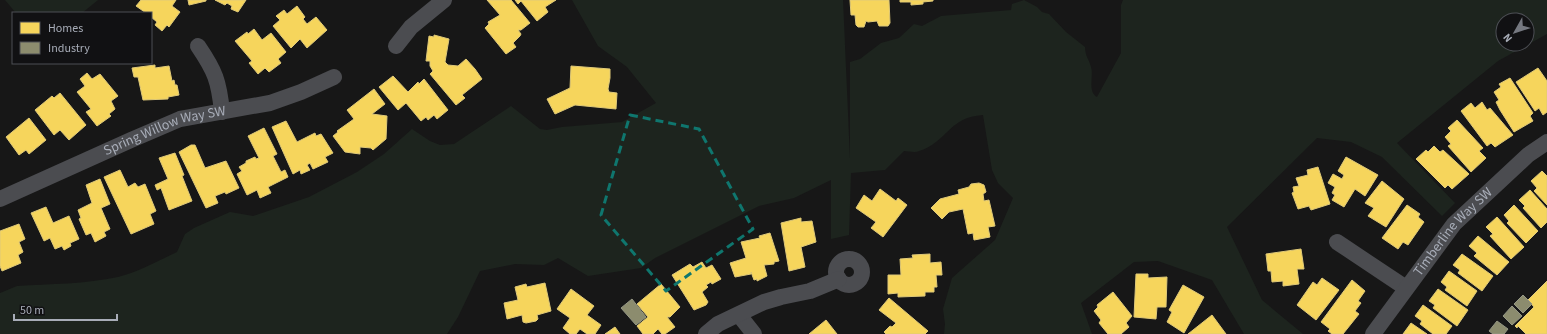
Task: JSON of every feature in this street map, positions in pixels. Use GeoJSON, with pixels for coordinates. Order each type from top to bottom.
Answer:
{"type":"FeatureCollection","features":[{"type":"Feature","properties":{"kind":"street"},"geometry":{"type":"LineString","coordinates":[[396,46],[411,27],[444,0]]}},
{"type":"Feature","properties":{"kind":"street"},"geometry":{"type":"LineString","coordinates":[[198,46],[216,75],[219,86],[222,112]]}},
{"type":"Feature","properties":{"kind":"street","name":"Spring Willow Way SW"},"geometry":{"type":"LineString","coordinates":[[1,196],[180,119],[278,100],[334,77]]}},
{"type":"Feature","properties":{"kind":"street","name":"Timberline Way SW"},"geometry":{"type":"LineString","coordinates":[[1373,334],[1454,224],[1528,155],[1547,142]]}},
{"type":"Feature","properties":{"kind":"street"},"geometry":{"type":"LineString","coordinates":[[1337,242],[1406,288]]}},
{"type":"Feature","properties":{"kind":"street"},"geometry":{"type":"LineString","coordinates":[[706,334],[718,324],[764,302],[781,296],[810,291],[839,279]]}},
{"type":"Feature","properties":{"kind":"street"},"geometry":{"type":"LineString","coordinates":[[739,315],[754,334]]}},
{"type":"Feature","properties":{"kind":"highlighted area"},"geometry":{"type":"Polygon","coordinates":[[[630,115],[699,129],[753,229],[666,291],[601,215],[630,115]]]}},
{"type":"Feature","properties":{"kind":"shaded area"},"geometry":{"type":"Polygon","coordinates":[[[5,0],[98,0],[83,12],[15,12],[5,0]]]}},
{"type":"Feature","properties":{"kind":"shaded area"},"geometry":{"type":"Polygon","coordinates":[[[572,0],[843,0],[850,159],[850,62],[860,59],[881,43],[899,38],[914,24],[922,26],[941,16],[1011,10],[1012,4],[1024,0],[1037,7],[1042,12],[1049,14],[1066,32],[1085,47],[1092,71],[1091,87],[1092,91],[1097,97],[1121,53],[1121,5],[1123,0],[1547,0],[1547,34],[1535,41],[1535,12],[1495,12],[1495,52],[1514,52],[1498,61],[1397,143],[1455,203],[1442,216],[1382,157],[1351,142],[1317,138],[1227,227],[1262,300],[1303,334],[1244,334],[1212,280],[1158,261],[1134,262],[1081,303],[1092,334],[944,334],[945,324],[943,309],[952,278],[995,240],[1013,198],[998,183],[992,170],[983,115],[962,120],[929,147],[917,152],[904,151],[885,170],[851,173],[849,235],[831,239],[831,180],[794,198],[759,206],[655,258],[641,268],[588,276],[558,258],[544,265],[515,264],[480,271],[458,317],[447,334],[0,334],[0,293],[17,286],[93,281],[118,277],[133,272],[177,252],[185,234],[194,228],[230,212],[253,216],[309,197],[357,172],[384,154],[412,129],[430,141],[440,145],[454,144],[511,106],[540,129],[547,130],[562,127],[622,122],[656,103],[627,67],[598,46],[572,0]]]}},
{"type":"Feature","properties":{"kind":"building: Homes"},"geometry":{"type":"Polygon","coordinates":[[[141,0],[176,0],[172,6],[180,12],[169,27],[167,25],[162,31],[155,25],[157,22],[152,18],[152,12],[145,12],[136,6],[141,0]]]}},
{"type":"Feature","properties":{"kind":"building: Homes"},"geometry":{"type":"Polygon","coordinates":[[[188,0],[206,0],[206,1],[189,5],[188,0]]]}},
{"type":"Feature","properties":{"kind":"building: Homes"},"geometry":{"type":"Polygon","coordinates":[[[215,0],[246,0],[238,12],[231,9],[232,6],[227,3],[225,5],[215,0]]]}},
{"type":"Feature","properties":{"kind":"building: Homes"},"geometry":{"type":"Polygon","coordinates":[[[487,0],[511,0],[530,23],[521,30],[518,30],[521,34],[513,43],[516,47],[506,54],[485,28],[489,24],[488,22],[500,15],[487,0]]]}},
{"type":"Feature","properties":{"kind":"building: Homes"},"geometry":{"type":"Polygon","coordinates":[[[515,0],[556,0],[545,7],[548,12],[537,21],[521,1],[518,4],[515,0]]]}},
{"type":"Feature","properties":{"kind":"building: Homes"},"geometry":{"type":"Polygon","coordinates":[[[850,0],[889,0],[890,23],[888,26],[879,26],[877,21],[866,21],[864,27],[858,27],[856,25],[855,15],[851,15],[850,0]]]}},
{"type":"Feature","properties":{"kind":"building: Homes"},"geometry":{"type":"Polygon","coordinates":[[[900,0],[933,1],[911,5],[911,2],[900,2],[900,0]]]}},
{"type":"Feature","properties":{"kind":"building: Homes"},"geometry":{"type":"Polygon","coordinates":[[[297,6],[305,17],[303,19],[307,24],[316,17],[327,30],[307,48],[300,39],[291,48],[273,26],[280,20],[276,16],[284,10],[287,14],[297,6]]]}},
{"type":"Feature","properties":{"kind":"building: Homes"},"geometry":{"type":"Polygon","coordinates":[[[254,29],[262,40],[271,33],[286,52],[278,59],[281,63],[269,72],[265,68],[258,74],[249,63],[252,61],[235,41],[247,32],[248,34],[254,29]]]}},
{"type":"Feature","properties":{"kind":"building: Homes"},"geometry":{"type":"Polygon","coordinates":[[[434,35],[449,39],[445,62],[448,65],[458,66],[466,59],[482,79],[462,95],[465,98],[456,105],[430,74],[433,71],[430,66],[430,61],[426,61],[429,36],[434,37],[434,35]]]}},
{"type":"Feature","properties":{"kind":"building: Homes"},"geometry":{"type":"Polygon","coordinates":[[[155,65],[155,68],[169,66],[172,81],[174,80],[175,85],[177,85],[179,95],[168,97],[168,99],[143,100],[138,77],[134,77],[132,68],[155,65]]]}},
{"type":"Feature","properties":{"kind":"building: Homes"},"geometry":{"type":"Polygon","coordinates":[[[571,66],[610,69],[608,89],[609,92],[617,93],[616,109],[575,105],[555,114],[547,99],[570,88],[571,66]]]}},
{"type":"Feature","properties":{"kind":"building: Homes"},"geometry":{"type":"Polygon","coordinates":[[[1538,68],[1547,81],[1547,112],[1543,115],[1539,108],[1535,111],[1516,82],[1538,68]]]}},
{"type":"Feature","properties":{"kind":"building: Homes"},"geometry":{"type":"Polygon","coordinates":[[[87,73],[92,79],[100,74],[118,96],[111,101],[115,109],[109,114],[111,116],[97,126],[86,112],[91,109],[77,92],[85,86],[80,79],[87,73]]]}},
{"type":"Feature","properties":{"kind":"building: Homes"},"geometry":{"type":"Polygon","coordinates":[[[393,76],[408,92],[418,82],[419,84],[424,79],[448,110],[437,119],[434,115],[428,120],[426,117],[421,121],[406,103],[398,110],[379,87],[393,76]]]}},
{"type":"Feature","properties":{"kind":"building: Homes"},"geometry":{"type":"Polygon","coordinates":[[[1510,78],[1533,113],[1530,116],[1533,121],[1514,132],[1496,102],[1499,100],[1494,92],[1501,87],[1499,84],[1510,78]]]}},
{"type":"Feature","properties":{"kind":"building: Homes"},"geometry":{"type":"Polygon","coordinates":[[[374,89],[385,104],[372,114],[387,116],[386,139],[373,150],[371,148],[360,147],[360,154],[345,152],[333,136],[338,132],[337,131],[354,119],[347,110],[374,89]]]}},
{"type":"Feature","properties":{"kind":"building: Homes"},"geometry":{"type":"Polygon","coordinates":[[[60,93],[86,125],[69,140],[60,130],[54,135],[35,110],[52,96],[54,98],[60,93]]]}},
{"type":"Feature","properties":{"kind":"building: Homes"},"geometry":{"type":"Polygon","coordinates":[[[1482,102],[1487,110],[1490,108],[1513,135],[1495,147],[1491,143],[1487,146],[1461,111],[1471,103],[1475,108],[1482,102]]]}},
{"type":"Feature","properties":{"kind":"building: Homes"},"geometry":{"type":"Polygon","coordinates":[[[29,118],[46,140],[29,154],[26,150],[19,155],[6,137],[29,118]]]}},
{"type":"Feature","properties":{"kind":"building: Homes"},"geometry":{"type":"Polygon","coordinates":[[[1457,120],[1483,148],[1479,151],[1486,158],[1471,172],[1448,146],[1451,144],[1445,137],[1451,131],[1448,128],[1457,120]]]}},
{"type":"Feature","properties":{"kind":"building: Homes"},"geometry":{"type":"Polygon","coordinates":[[[286,121],[297,142],[315,133],[316,136],[321,134],[333,153],[325,157],[328,162],[313,169],[310,163],[307,165],[310,170],[301,174],[300,170],[293,174],[272,127],[286,121]]]}},
{"type":"Feature","properties":{"kind":"building: Homes"},"geometry":{"type":"Polygon","coordinates":[[[264,128],[277,154],[273,156],[281,172],[285,170],[288,177],[268,187],[271,193],[260,198],[257,190],[247,195],[237,174],[242,171],[239,167],[246,163],[246,161],[255,157],[256,159],[259,158],[248,136],[264,128]]]}},
{"type":"Feature","properties":{"kind":"building: Homes"},"geometry":{"type":"Polygon","coordinates":[[[191,145],[195,145],[205,168],[226,161],[239,188],[226,194],[225,192],[215,196],[218,203],[206,208],[179,152],[191,145]]]}},
{"type":"Feature","properties":{"kind":"building: Homes"},"geometry":{"type":"Polygon","coordinates":[[[1434,146],[1440,152],[1443,150],[1469,174],[1452,189],[1448,185],[1445,188],[1416,159],[1426,150],[1428,152],[1434,146]]]}},
{"type":"Feature","properties":{"kind":"building: Homes"},"geometry":{"type":"Polygon","coordinates":[[[175,153],[192,201],[169,210],[161,188],[157,190],[155,185],[168,179],[159,158],[175,153]]]}},
{"type":"Feature","properties":{"kind":"building: Homes"},"geometry":{"type":"Polygon","coordinates":[[[1346,157],[1378,175],[1365,196],[1355,189],[1344,207],[1332,200],[1335,195],[1332,193],[1335,187],[1328,183],[1333,174],[1342,179],[1344,175],[1338,171],[1346,157]]]}},
{"type":"Feature","properties":{"kind":"building: Homes"},"geometry":{"type":"Polygon","coordinates":[[[1318,167],[1330,204],[1311,210],[1309,206],[1298,209],[1292,193],[1294,192],[1293,187],[1299,186],[1296,178],[1308,175],[1307,170],[1318,167]]]}},
{"type":"Feature","properties":{"kind":"building: Homes"},"geometry":{"type":"Polygon","coordinates":[[[120,170],[128,187],[135,183],[138,187],[145,184],[156,211],[150,214],[154,224],[131,234],[104,177],[120,170]]]}},
{"type":"Feature","properties":{"kind":"building: Homes"},"geometry":{"type":"Polygon","coordinates":[[[1542,171],[1547,176],[1547,205],[1534,191],[1537,188],[1531,181],[1542,171]]]}},
{"type":"Feature","properties":{"kind":"building: Homes"},"geometry":{"type":"Polygon","coordinates":[[[100,179],[110,204],[101,208],[110,229],[104,232],[106,236],[95,242],[91,233],[86,235],[79,219],[81,218],[78,210],[92,203],[86,185],[100,179]]]}},
{"type":"Feature","properties":{"kind":"building: Homes"},"geometry":{"type":"Polygon","coordinates":[[[1382,181],[1404,199],[1386,227],[1368,216],[1374,208],[1365,203],[1382,181]]]}},
{"type":"Feature","properties":{"kind":"building: Homes"},"geometry":{"type":"Polygon","coordinates":[[[979,183],[984,185],[986,192],[983,194],[984,201],[989,200],[995,226],[988,227],[990,237],[974,240],[973,233],[968,234],[963,209],[949,212],[942,219],[931,208],[940,199],[959,194],[958,190],[969,187],[971,184],[979,183]]]}},
{"type":"Feature","properties":{"kind":"building: Homes"},"geometry":{"type":"Polygon","coordinates":[[[880,189],[896,201],[898,198],[907,205],[883,237],[871,228],[876,222],[856,208],[864,195],[872,201],[880,189]]]}},
{"type":"Feature","properties":{"kind":"building: Homes"},"geometry":{"type":"Polygon","coordinates":[[[1530,190],[1547,209],[1547,222],[1541,228],[1523,208],[1525,206],[1519,200],[1530,190]]]}},
{"type":"Feature","properties":{"kind":"building: Homes"},"geometry":{"type":"Polygon","coordinates":[[[1407,205],[1420,214],[1418,217],[1424,222],[1408,245],[1403,242],[1398,249],[1382,238],[1407,205]]]}},
{"type":"Feature","properties":{"kind":"building: Homes"},"geometry":{"type":"Polygon","coordinates":[[[1514,205],[1538,231],[1526,243],[1507,223],[1509,221],[1504,215],[1514,205]]]}},
{"type":"Feature","properties":{"kind":"building: Homes"},"geometry":{"type":"Polygon","coordinates":[[[46,207],[53,223],[69,216],[79,239],[70,243],[71,246],[64,250],[62,246],[55,249],[50,238],[44,241],[31,213],[46,207]]]}},
{"type":"Feature","properties":{"kind":"building: Homes"},"geometry":{"type":"Polygon","coordinates":[[[1497,217],[1524,247],[1511,259],[1490,236],[1493,234],[1486,227],[1497,217]]]}},
{"type":"Feature","properties":{"kind":"building: Homes"},"geometry":{"type":"Polygon","coordinates":[[[801,218],[801,222],[812,221],[816,242],[801,247],[805,267],[789,271],[781,223],[801,218]]]}},
{"type":"Feature","properties":{"kind":"building: Homes"},"geometry":{"type":"Polygon","coordinates":[[[19,224],[25,239],[19,242],[23,252],[18,255],[21,263],[2,271],[0,266],[0,231],[19,224]]]}},
{"type":"Feature","properties":{"kind":"building: Homes"},"geometry":{"type":"Polygon","coordinates":[[[770,233],[779,261],[774,262],[774,264],[764,265],[767,276],[757,281],[757,279],[754,280],[751,272],[751,274],[735,277],[730,263],[746,258],[741,242],[760,238],[759,236],[770,233]]]}},
{"type":"Feature","properties":{"kind":"building: Homes"},"geometry":{"type":"Polygon","coordinates":[[[1478,236],[1509,262],[1497,275],[1474,256],[1477,253],[1469,246],[1478,236]]]}},
{"type":"Feature","properties":{"kind":"building: Homes"},"geometry":{"type":"Polygon","coordinates":[[[1301,249],[1304,269],[1297,269],[1299,284],[1283,286],[1283,281],[1272,282],[1271,271],[1268,271],[1266,254],[1301,249]]]}},
{"type":"Feature","properties":{"kind":"building: Homes"},"geometry":{"type":"Polygon","coordinates":[[[930,254],[930,263],[941,262],[942,275],[936,275],[937,287],[934,287],[934,292],[925,292],[925,296],[898,297],[898,293],[888,294],[888,275],[901,275],[900,259],[913,258],[912,255],[930,254]]]}},
{"type":"Feature","properties":{"kind":"building: Homes"},"geometry":{"type":"Polygon","coordinates":[[[1462,254],[1493,276],[1482,291],[1458,273],[1460,270],[1453,265],[1462,254]]]}},
{"type":"Feature","properties":{"kind":"building: Homes"},"geometry":{"type":"Polygon","coordinates":[[[702,262],[706,268],[712,265],[721,279],[712,284],[711,282],[706,285],[708,287],[702,292],[708,302],[706,305],[694,310],[672,275],[690,264],[693,267],[702,262]]]}},
{"type":"Feature","properties":{"kind":"building: Homes"},"geometry":{"type":"Polygon","coordinates":[[[1449,271],[1477,291],[1467,306],[1445,290],[1447,287],[1441,282],[1449,271]]]}},
{"type":"Feature","properties":{"kind":"building: Homes"},"geometry":{"type":"Polygon","coordinates":[[[1136,274],[1148,274],[1148,278],[1167,277],[1166,307],[1157,307],[1156,319],[1134,317],[1136,274]]]}},
{"type":"Feature","properties":{"kind":"building: Homes"},"geometry":{"type":"Polygon","coordinates":[[[1322,278],[1339,290],[1316,320],[1297,305],[1313,282],[1317,285],[1322,278]]]}},
{"type":"Feature","properties":{"kind":"building: Homes"},"geometry":{"type":"Polygon","coordinates":[[[1352,280],[1365,291],[1358,301],[1361,303],[1355,311],[1359,314],[1343,334],[1332,334],[1328,331],[1330,329],[1321,322],[1352,280]]]}},
{"type":"Feature","properties":{"kind":"building: Homes"},"geometry":{"type":"Polygon","coordinates":[[[1547,281],[1547,334],[1526,334],[1518,326],[1517,328],[1515,326],[1534,307],[1528,300],[1547,281]]]}},
{"type":"Feature","properties":{"kind":"building: Homes"},"geometry":{"type":"Polygon","coordinates":[[[545,283],[551,311],[537,315],[538,319],[536,321],[526,323],[523,322],[522,315],[507,319],[504,303],[518,300],[515,287],[526,284],[527,287],[545,283]]]}},
{"type":"Feature","properties":{"kind":"building: Homes"},"geometry":{"type":"Polygon","coordinates":[[[661,284],[680,307],[670,317],[667,317],[675,327],[665,334],[662,334],[658,329],[653,334],[643,334],[637,326],[648,317],[637,304],[661,284]]]}},
{"type":"Feature","properties":{"kind":"building: Homes"},"geometry":{"type":"Polygon","coordinates":[[[1183,285],[1204,297],[1184,333],[1167,322],[1172,312],[1169,310],[1183,285]]]}},
{"type":"Feature","properties":{"kind":"building: Homes"},"geometry":{"type":"Polygon","coordinates":[[[571,289],[594,306],[587,315],[601,325],[595,334],[587,334],[580,329],[576,334],[570,334],[563,328],[570,318],[557,309],[571,289]]]}},
{"type":"Feature","properties":{"kind":"building: Homes"},"geometry":{"type":"Polygon","coordinates":[[[1438,289],[1468,310],[1457,326],[1433,308],[1435,305],[1429,301],[1438,289]]]}},
{"type":"Feature","properties":{"kind":"building: Homes"},"geometry":{"type":"Polygon","coordinates":[[[1113,292],[1132,316],[1126,323],[1129,327],[1121,334],[1108,334],[1099,323],[1101,320],[1094,311],[1098,307],[1097,305],[1113,292]]]}},
{"type":"Feature","properties":{"kind":"building: Homes"},"geometry":{"type":"Polygon","coordinates":[[[889,298],[928,331],[925,334],[886,334],[884,332],[896,323],[879,310],[889,298]]]}},
{"type":"Feature","properties":{"kind":"building: Homes"},"geometry":{"type":"Polygon","coordinates":[[[1423,305],[1452,326],[1446,334],[1433,334],[1420,324],[1422,321],[1415,316],[1423,305]]]}},
{"type":"Feature","properties":{"kind":"building: Homes"},"geometry":{"type":"Polygon","coordinates":[[[1212,315],[1226,334],[1188,334],[1212,315]]]}},
{"type":"Feature","properties":{"kind":"building: Homes"},"geometry":{"type":"Polygon","coordinates":[[[826,320],[837,334],[809,334],[826,320]]]}},
{"type":"Feature","properties":{"kind":"building: Homes"},"geometry":{"type":"Polygon","coordinates":[[[1411,323],[1427,334],[1403,334],[1411,323]]]}},
{"type":"Feature","properties":{"kind":"building: Homes"},"geometry":{"type":"Polygon","coordinates":[[[615,327],[620,334],[605,334],[615,327]]]}},
{"type":"Feature","properties":{"kind":"building: Industry"},"geometry":{"type":"Polygon","coordinates":[[[1523,295],[1532,304],[1523,313],[1514,304],[1523,295]]]}},
{"type":"Feature","properties":{"kind":"building: Industry"},"geometry":{"type":"Polygon","coordinates":[[[632,299],[646,317],[636,325],[621,308],[632,299]]]}},
{"type":"Feature","properties":{"kind":"building: Industry"},"geometry":{"type":"Polygon","coordinates":[[[1512,306],[1522,316],[1512,325],[1503,316],[1512,306]]]}},
{"type":"Feature","properties":{"kind":"building: Industry"},"geometry":{"type":"Polygon","coordinates":[[[1497,321],[1508,329],[1504,334],[1493,334],[1489,331],[1497,321]]]}}]}
